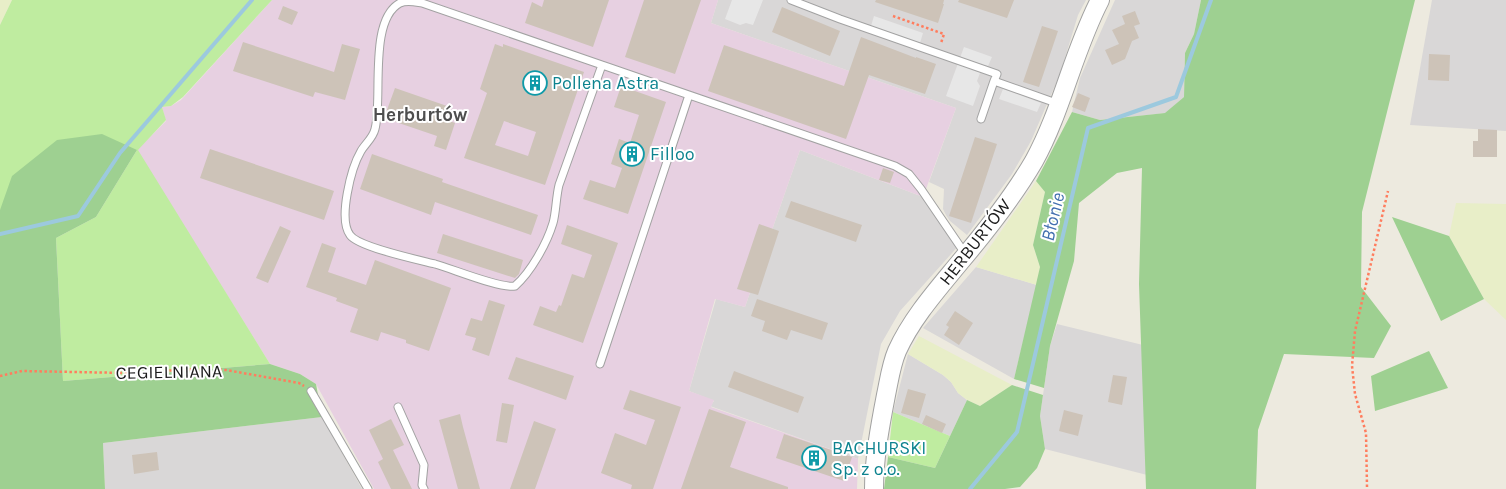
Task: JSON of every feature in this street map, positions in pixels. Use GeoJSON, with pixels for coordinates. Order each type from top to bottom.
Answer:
{"type":"FeatureCollection","features":[{"type":"Feature","properties":{"kind":"street","name":"HERBURTÓW"},"geometry":{"type":"LineString","coordinates":[[874,489],[883,411],[890,373],[897,352],[925,305],[998,215],[1025,175],[1044,142],[1060,104],[1085,31],[1100,0]]}},
{"type":"Feature","properties":{"kind":"lane"},"geometry":{"type":"LineString","coordinates":[[792,0],[840,19],[997,74],[981,118]]}},
{"type":"Feature","properties":{"kind":"lane"},"geometry":{"type":"LineString","coordinates":[[602,65],[559,185],[554,222],[540,252],[516,286],[504,286],[374,247],[350,236],[344,216],[346,200],[357,159],[375,131],[378,54],[386,21],[391,11],[399,3],[405,1],[422,3],[602,65],[689,95],[902,169],[921,188],[966,255]]}},
{"type":"Feature","properties":{"kind":"lane"},"geometry":{"type":"LineString","coordinates":[[994,81],[1060,104]]}},
{"type":"Feature","properties":{"kind":"lane"},"geometry":{"type":"LineString","coordinates":[[600,364],[689,95]]}},
{"type":"Feature","properties":{"kind":"lane"},"geometry":{"type":"LineString","coordinates":[[311,391],[368,489]]}},
{"type":"Feature","properties":{"kind":"lane"},"geometry":{"type":"LineString","coordinates":[[398,408],[424,465],[422,485],[424,489]]}},
{"type":"Feature","properties":{"kind":"path"},"geometry":{"type":"LineString","coordinates":[[893,16],[944,34],[938,53]]}},
{"type":"Feature","properties":{"kind":"path"},"geometry":{"type":"LineString","coordinates":[[1367,487],[1366,433],[1355,394],[1352,366],[1355,331],[1388,192]]}},
{"type":"Feature","properties":{"kind":"path","name":"CEGIELNIANA"},"geometry":{"type":"LineString","coordinates":[[0,376],[22,371],[127,373],[196,369],[226,370],[299,383],[311,391]]}},
{"type":"Feature","properties":{"kind":"shaded area","name":"Pollena Astra"},"geometry":{"type":"Polygon","coordinates":[[[272,0],[718,0],[711,23],[956,108],[923,197],[800,150],[745,307],[715,299],[689,391],[714,400],[711,407],[858,459],[857,489],[374,489],[316,384],[300,374],[270,364],[137,150],[166,121],[162,107],[171,106],[181,100],[272,0]]]}},
{"type":"Feature","properties":{"kind":"shaded area"},"geometry":{"type":"Polygon","coordinates":[[[718,0],[1086,0],[1078,15],[1060,74],[1031,141],[1012,174],[967,235],[950,221],[943,209],[944,189],[929,182],[956,108],[711,23],[718,0]]]}},
{"type":"Feature","properties":{"kind":"shaded area"},"geometry":{"type":"Polygon","coordinates":[[[732,0],[763,0],[753,25],[746,23],[740,25],[725,19],[732,0]]]}},
{"type":"Feature","properties":{"kind":"shaded area"},"geometry":{"type":"Polygon","coordinates":[[[1115,0],[1201,0],[1194,34],[1185,53],[1184,97],[1166,113],[1100,120],[1072,112],[1080,78],[1115,0]]]}},
{"type":"Feature","properties":{"kind":"shaded area"},"geometry":{"type":"Polygon","coordinates":[[[1432,0],[1506,0],[1506,131],[1410,125],[1432,0]]]}},
{"type":"Feature","properties":{"kind":"shaded area"},"geometry":{"type":"Polygon","coordinates":[[[874,16],[923,33],[920,43],[871,26],[874,16]]]}},
{"type":"Feature","properties":{"kind":"shaded area"},"geometry":{"type":"Polygon","coordinates":[[[964,47],[992,57],[988,66],[983,65],[977,81],[980,86],[973,106],[946,96],[964,47]]]}},
{"type":"Feature","properties":{"kind":"shaded area"},"geometry":{"type":"Polygon","coordinates":[[[1003,89],[1041,103],[1037,112],[999,99],[1003,89]]]}},
{"type":"Feature","properties":{"kind":"shaded area"},"geometry":{"type":"Polygon","coordinates":[[[800,150],[923,197],[950,236],[961,243],[900,311],[881,344],[858,459],[710,406],[714,401],[689,391],[716,299],[745,307],[800,150]]]}},
{"type":"Feature","properties":{"kind":"shaded area"},"geometry":{"type":"Polygon","coordinates":[[[976,267],[1037,285],[1014,379],[923,328],[976,267]]]}},
{"type":"Feature","properties":{"kind":"shaded area"},"geometry":{"type":"Polygon","coordinates":[[[1057,324],[1147,346],[1155,477],[1045,449],[1040,416],[1050,346],[1057,324]]]}},
{"type":"Feature","properties":{"kind":"shaded area"},"geometry":{"type":"Polygon","coordinates":[[[908,354],[943,375],[951,382],[958,393],[967,400],[950,436],[893,412],[908,354]]]}},
{"type":"Feature","properties":{"kind":"shaded area"},"geometry":{"type":"Polygon","coordinates":[[[322,417],[362,489],[105,489],[103,443],[322,417]]]}},
{"type":"Feature","properties":{"kind":"green space"},"geometry":{"type":"Polygon","coordinates":[[[0,0],[12,0],[0,25],[0,0]]]}},
{"type":"Feature","properties":{"kind":"green space"},"geometry":{"type":"Polygon","coordinates":[[[12,0],[272,0],[183,97],[171,106],[162,107],[166,120],[138,150],[270,364],[63,381],[56,238],[96,217],[137,150],[0,210],[0,25],[12,0]]]}},
{"type":"Feature","properties":{"kind":"green space"},"geometry":{"type":"Polygon","coordinates":[[[1201,0],[1415,0],[1362,212],[1361,287],[1391,326],[1374,358],[1284,354],[1258,430],[1256,489],[1146,489],[1139,284],[1142,168],[1117,173],[1079,203],[1074,261],[1050,346],[1044,388],[1014,379],[1040,267],[1033,245],[1045,192],[1036,181],[1072,112],[1100,120],[1165,113],[1184,97],[1185,53],[1194,34],[1201,0]]]}},
{"type":"Feature","properties":{"kind":"green space"},"geometry":{"type":"Polygon","coordinates":[[[102,134],[137,150],[96,217],[56,238],[63,381],[270,364],[300,374],[316,384],[322,417],[103,443],[105,489],[0,489],[0,210],[12,176],[57,140],[102,134]]]}},
{"type":"Feature","properties":{"kind":"green space"},"geometry":{"type":"Polygon","coordinates":[[[1036,181],[1045,192],[1033,245],[1040,267],[1037,285],[976,267],[1036,181]]]}},
{"type":"Feature","properties":{"kind":"green space"},"geometry":{"type":"Polygon","coordinates":[[[1456,203],[1506,204],[1506,320],[1484,299],[1449,236],[1456,203]]]}},
{"type":"Feature","properties":{"kind":"green space"},"geometry":{"type":"Polygon","coordinates":[[[1392,217],[1449,236],[1484,299],[1441,321],[1392,217]]]}},
{"type":"Feature","properties":{"kind":"green space"},"geometry":{"type":"Polygon","coordinates":[[[919,336],[1012,385],[980,406],[967,400],[958,393],[951,382],[943,375],[908,354],[919,336]]]}},
{"type":"Feature","properties":{"kind":"green space"},"geometry":{"type":"Polygon","coordinates":[[[1429,351],[1448,388],[1375,411],[1371,376],[1429,351]]]}},
{"type":"Feature","properties":{"kind":"green space"},"geometry":{"type":"Polygon","coordinates":[[[1012,385],[1043,395],[1040,416],[1045,449],[1037,468],[1020,487],[1005,489],[884,489],[888,457],[935,468],[967,400],[980,406],[1012,385]]]}},
{"type":"Feature","properties":{"kind":"green space"},"geometry":{"type":"Polygon","coordinates":[[[893,412],[950,436],[935,468],[888,457],[893,412]]]}},
{"type":"Feature","properties":{"kind":"building"},"geometry":{"type":"Polygon","coordinates":[[[544,0],[609,0],[593,47],[525,23],[532,2],[542,7],[544,0]]]}},
{"type":"Feature","properties":{"kind":"building"},"geometry":{"type":"Polygon","coordinates":[[[644,0],[701,0],[675,74],[625,57],[644,0]]]}},
{"type":"Feature","properties":{"kind":"building"},"geometry":{"type":"Polygon","coordinates":[[[876,0],[944,0],[944,4],[938,23],[875,2],[876,0]]]}},
{"type":"Feature","properties":{"kind":"building"},"geometry":{"type":"Polygon","coordinates":[[[959,0],[1014,0],[1007,18],[958,2],[959,0]]]}},
{"type":"Feature","properties":{"kind":"building"},"geometry":{"type":"Polygon","coordinates":[[[283,6],[298,12],[292,25],[278,19],[283,6]]]}},
{"type":"Feature","properties":{"kind":"building"},"geometry":{"type":"Polygon","coordinates":[[[782,7],[840,31],[830,56],[772,32],[782,7]]]}},
{"type":"Feature","properties":{"kind":"building"},"geometry":{"type":"Polygon","coordinates":[[[1135,11],[1140,24],[1134,26],[1139,38],[1132,41],[1125,59],[1112,65],[1105,50],[1119,44],[1112,30],[1125,24],[1122,16],[1135,11]]]}},
{"type":"Feature","properties":{"kind":"building"},"geometry":{"type":"Polygon","coordinates":[[[1042,26],[1058,31],[1039,87],[1023,82],[1042,26]]]}},
{"type":"Feature","properties":{"kind":"building"},"geometry":{"type":"Polygon","coordinates":[[[861,37],[936,64],[925,94],[869,75],[846,139],[708,91],[724,45],[844,86],[861,37]]]}},
{"type":"Feature","properties":{"kind":"building"},"geometry":{"type":"Polygon","coordinates":[[[243,42],[334,72],[342,44],[360,49],[345,100],[315,92],[313,97],[233,71],[243,42]]]}},
{"type":"Feature","properties":{"kind":"building"},"geometry":{"type":"Polygon","coordinates":[[[495,44],[503,47],[503,44],[584,72],[545,185],[464,158],[487,93],[480,89],[495,44]],[[504,121],[495,145],[528,156],[536,132],[504,121]]]}},
{"type":"Feature","properties":{"kind":"building"},"geometry":{"type":"Polygon","coordinates":[[[1429,54],[1450,55],[1449,81],[1428,80],[1429,54]]]}},
{"type":"Feature","properties":{"kind":"building","name":"Filloo"},"geometry":{"type":"Polygon","coordinates":[[[621,86],[666,102],[628,214],[583,199],[590,180],[615,188],[622,168],[611,164],[619,139],[630,143],[639,115],[614,107],[621,86]]]}},
{"type":"Feature","properties":{"kind":"building"},"geometry":{"type":"Polygon","coordinates":[[[395,88],[447,106],[442,118],[455,123],[446,150],[434,146],[437,136],[384,118],[395,88]]]}},
{"type":"Feature","properties":{"kind":"building"},"geometry":{"type":"Polygon","coordinates":[[[1078,93],[1090,98],[1085,112],[1072,107],[1078,93]]]}},
{"type":"Feature","properties":{"kind":"building"},"geometry":{"type":"Polygon","coordinates":[[[1478,129],[1497,130],[1497,157],[1473,157],[1473,141],[1478,141],[1478,129]]]}},
{"type":"Feature","properties":{"kind":"building"},"geometry":{"type":"Polygon","coordinates":[[[975,137],[997,144],[971,223],[949,216],[975,137]]]}},
{"type":"Feature","properties":{"kind":"building"},"geometry":{"type":"Polygon","coordinates":[[[210,149],[334,191],[324,220],[200,178],[210,149]]]}},
{"type":"Feature","properties":{"kind":"building"},"geometry":{"type":"Polygon","coordinates":[[[372,154],[443,179],[442,182],[538,215],[531,235],[435,202],[431,215],[360,189],[372,154]]]}},
{"type":"Feature","properties":{"kind":"building"},"geometry":{"type":"Polygon","coordinates":[[[883,168],[894,172],[890,183],[879,180],[883,168]]]}},
{"type":"Feature","properties":{"kind":"building"},"geometry":{"type":"Polygon","coordinates":[[[791,201],[862,225],[856,242],[785,217],[791,201]]]}},
{"type":"Feature","properties":{"kind":"building"},"geometry":{"type":"Polygon","coordinates":[[[759,224],[779,231],[758,295],[737,289],[759,224]]]}},
{"type":"Feature","properties":{"kind":"building"},"geometry":{"type":"Polygon","coordinates":[[[567,225],[618,243],[583,343],[533,325],[540,306],[556,312],[559,305],[561,306],[572,274],[584,278],[592,255],[561,244],[567,225]]]}},
{"type":"Feature","properties":{"kind":"building"},"geometry":{"type":"Polygon","coordinates":[[[280,226],[291,231],[268,283],[256,278],[280,226]]]}},
{"type":"Feature","properties":{"kind":"building"},"geometry":{"type":"Polygon","coordinates":[[[443,234],[523,260],[519,274],[515,278],[437,253],[443,234]]]}},
{"type":"Feature","properties":{"kind":"building"},"geometry":{"type":"Polygon","coordinates":[[[322,243],[336,248],[328,272],[366,285],[375,260],[451,288],[429,351],[406,343],[406,340],[381,332],[378,341],[350,332],[358,309],[336,301],[337,298],[306,287],[322,243]]]}},
{"type":"Feature","properties":{"kind":"building"},"geometry":{"type":"Polygon","coordinates":[[[757,299],[828,323],[822,340],[791,330],[787,340],[762,331],[765,321],[751,316],[757,299]]]}},
{"type":"Feature","properties":{"kind":"building"},"geometry":{"type":"Polygon","coordinates":[[[489,300],[505,305],[489,356],[472,350],[476,338],[465,335],[471,318],[482,321],[489,300]]]}},
{"type":"Feature","properties":{"kind":"building"},"geometry":{"type":"Polygon","coordinates":[[[955,311],[973,323],[959,345],[944,335],[949,327],[946,325],[955,311]]]}},
{"type":"Feature","properties":{"kind":"building"},"geometry":{"type":"Polygon","coordinates":[[[516,357],[574,376],[566,400],[508,379],[516,357]]]}},
{"type":"Feature","properties":{"kind":"building"},"geometry":{"type":"Polygon","coordinates":[[[734,371],[804,397],[798,413],[728,387],[734,371]]]}},
{"type":"Feature","properties":{"kind":"building"},"geometry":{"type":"Polygon","coordinates":[[[1113,375],[1127,377],[1122,405],[1108,402],[1113,375]]]}},
{"type":"Feature","properties":{"kind":"building"},"geometry":{"type":"Polygon","coordinates":[[[908,389],[926,394],[919,418],[901,413],[908,389]]]}},
{"type":"Feature","properties":{"kind":"building"},"geometry":{"type":"Polygon","coordinates":[[[630,390],[681,407],[653,489],[631,489],[632,485],[601,473],[615,433],[646,445],[655,420],[623,409],[630,390]]]}},
{"type":"Feature","properties":{"kind":"building"},"geometry":{"type":"Polygon","coordinates":[[[502,403],[514,405],[507,443],[496,441],[502,403]]]}},
{"type":"Feature","properties":{"kind":"building"},"geometry":{"type":"Polygon","coordinates":[[[709,409],[746,422],[730,467],[788,487],[788,489],[681,489],[709,409]]]}},
{"type":"Feature","properties":{"kind":"building"},"geometry":{"type":"Polygon","coordinates":[[[1064,410],[1083,415],[1078,436],[1059,431],[1064,410]]]}},
{"type":"Feature","properties":{"kind":"building"},"geometry":{"type":"Polygon","coordinates":[[[460,414],[480,489],[458,489],[439,420],[460,414]]]}},
{"type":"Feature","properties":{"kind":"building"},"geometry":{"type":"Polygon","coordinates":[[[926,415],[946,424],[942,433],[922,424],[926,415]]]}},
{"type":"Feature","properties":{"kind":"building"},"geometry":{"type":"Polygon","coordinates":[[[391,419],[404,445],[393,450],[412,489],[391,489],[378,462],[383,459],[369,430],[391,419]]]}},
{"type":"Feature","properties":{"kind":"building"},"geometry":{"type":"Polygon","coordinates":[[[534,421],[556,429],[535,489],[510,489],[534,421]]]}},
{"type":"Feature","properties":{"kind":"building","name":"BACHURSKI Sp. z o.o."},"geometry":{"type":"Polygon","coordinates":[[[784,434],[852,457],[844,481],[776,458],[784,434]]]}},
{"type":"Feature","properties":{"kind":"building"},"geometry":{"type":"Polygon","coordinates":[[[157,452],[159,470],[134,474],[132,455],[157,452]]]}},
{"type":"Feature","properties":{"kind":"waterway"},"geometry":{"type":"LineString","coordinates":[[0,234],[78,216],[120,153],[252,0]]}},
{"type":"Feature","properties":{"kind":"waterway","name":"Błonie"},"geometry":{"type":"LineString","coordinates":[[970,489],[1017,432],[1088,128],[1176,97],[1211,0]]}},
{"type":"Feature","properties":{"kind":"place","name":"Pollena Astra"},"geometry":{"type":"Point","coordinates":[535,83]}},
{"type":"Feature","properties":{"kind":"place","name":"Filloo"},"geometry":{"type":"Point","coordinates":[632,154]}},
{"type":"Feature","properties":{"kind":"place","name":"BACHURSKI Sp. z o.o."},"geometry":{"type":"Point","coordinates":[814,458]}},
{"type":"Feature","properties":{"kind":"district","name":"Herburtów"},"geometry":{"type":"Point","coordinates":[420,115]}}]}
